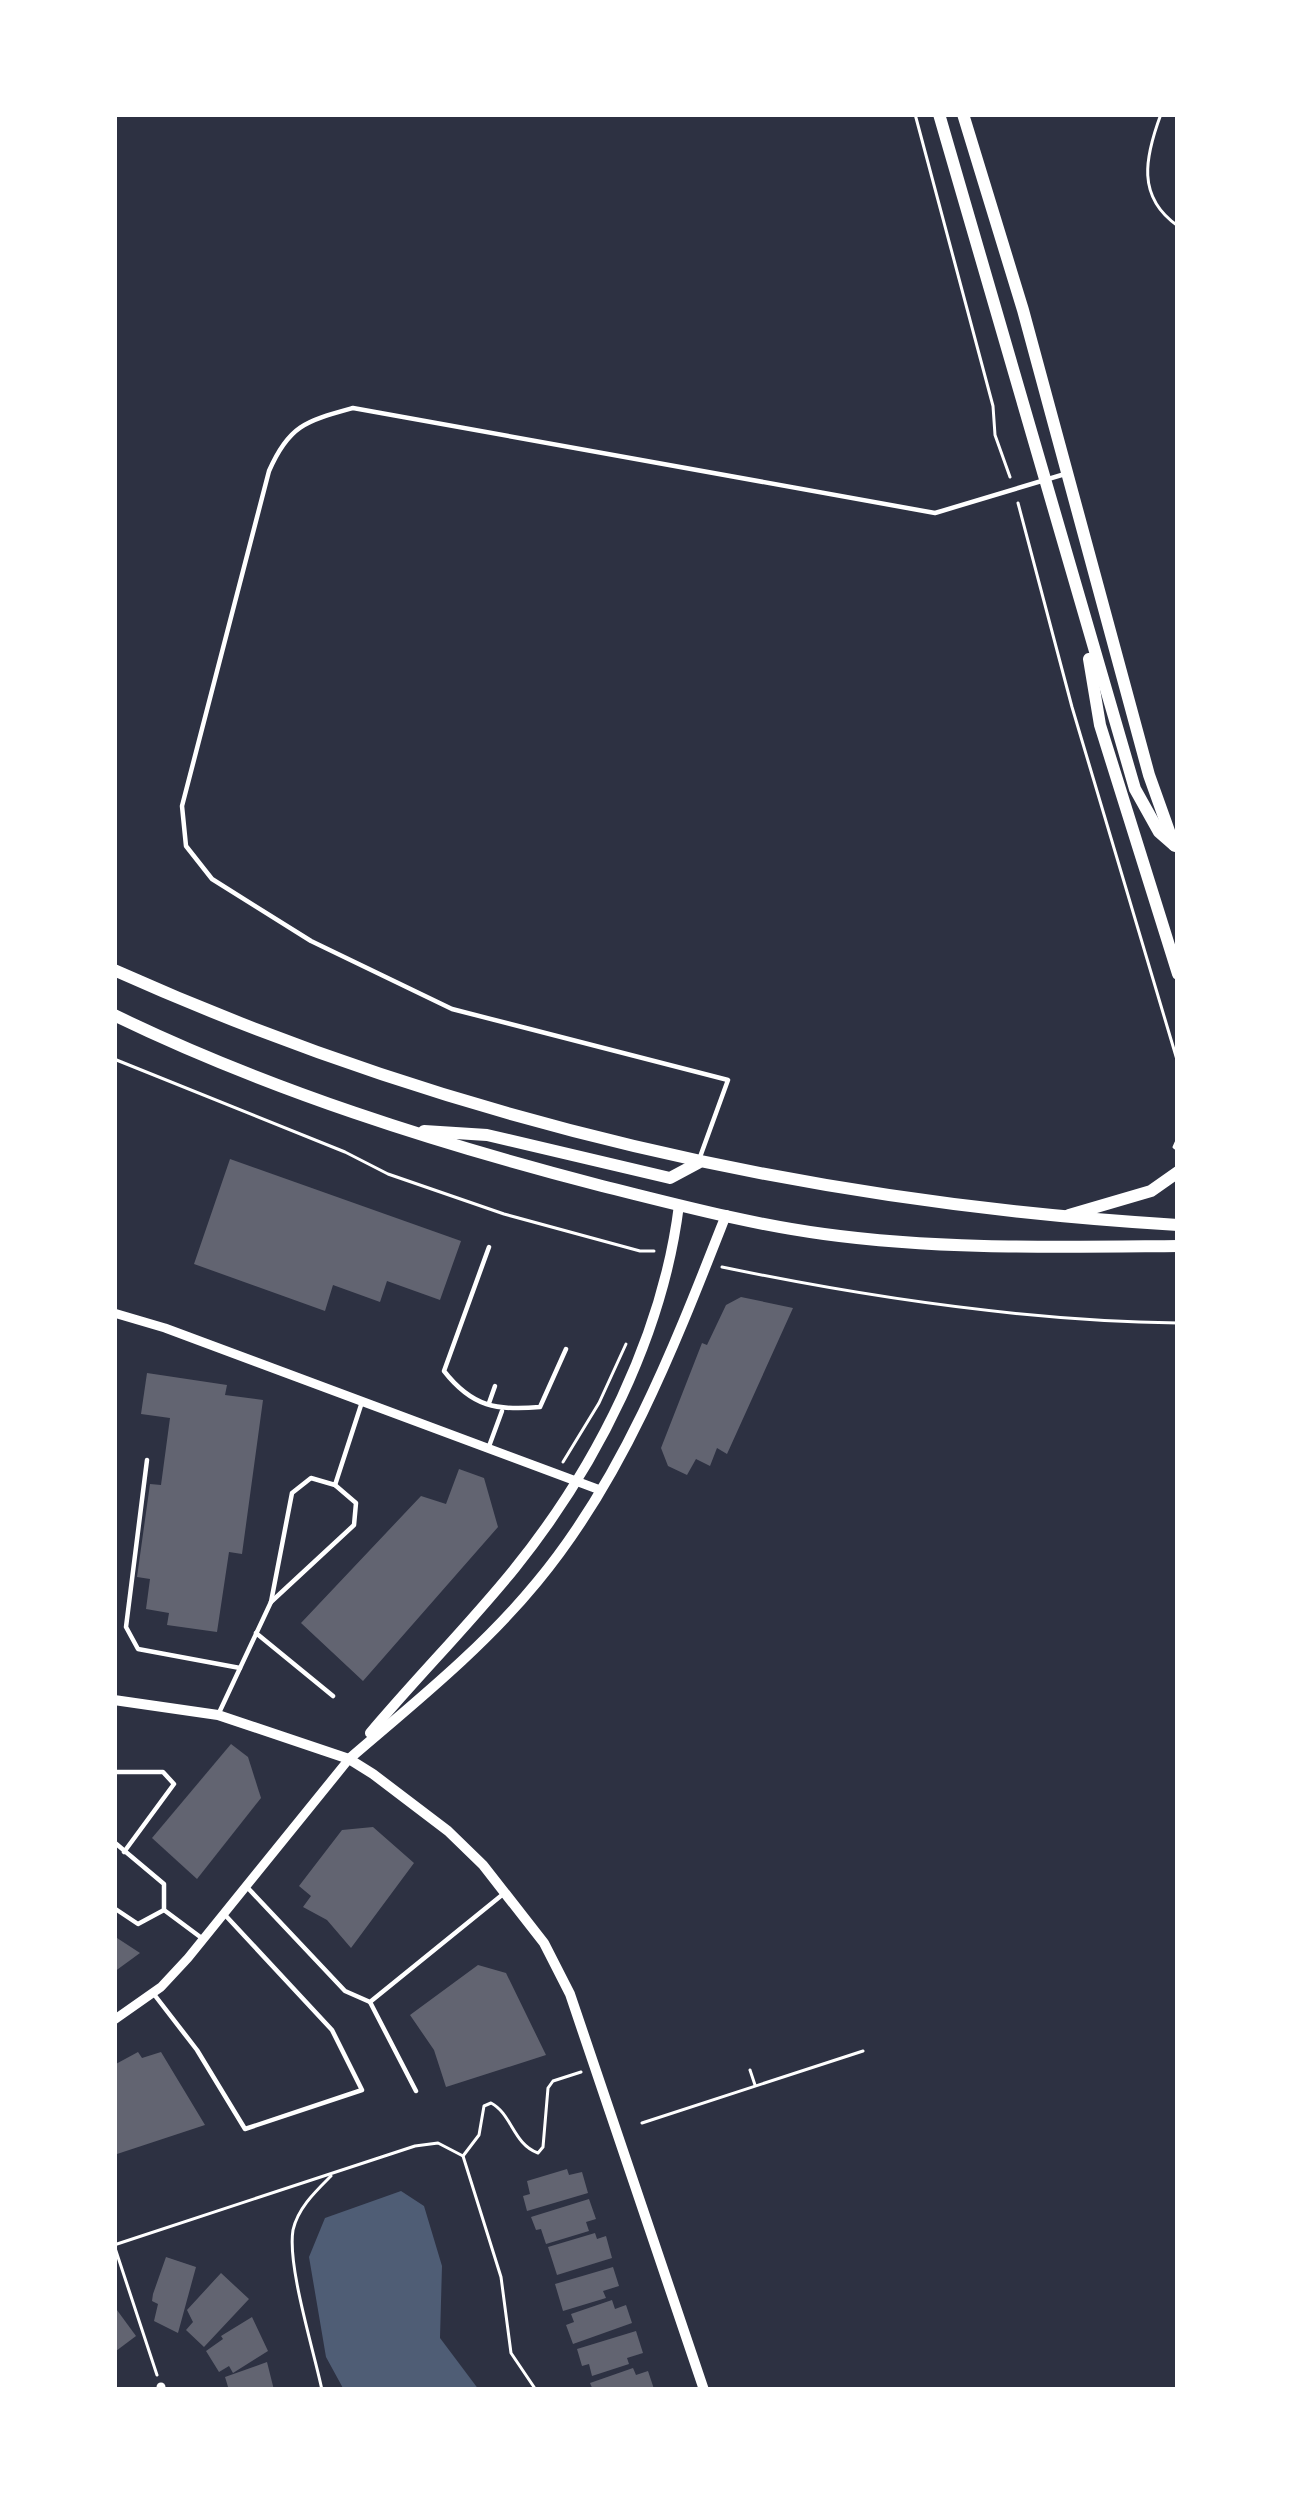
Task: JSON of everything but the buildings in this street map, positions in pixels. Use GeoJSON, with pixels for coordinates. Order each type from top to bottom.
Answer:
{"type":"FeatureCollection","features":[{"type":"Feature","properties":{"kind":"main road"},"geometry":{"type":"LineString","coordinates":[[939,114],[1135,789],[1159,832],[1176,849]]}},
{"type":"Feature","properties":{"kind":"main road"},"geometry":{"type":"LineString","coordinates":[[963,114],[1023,310],[1149,775],[1176,849]]}},
{"type":"Feature","properties":{"kind":"main road"},"geometry":{"type":"LineString","coordinates":[[1081,610],[1100,725],[1178,974]]}},
{"type":"Feature","properties":{"kind":"main road"},"geometry":{"type":"LineString","coordinates":[[114,970],[274,1038],[401,1083],[549,1127],[698,1163],[870,1194],[1058,1218],[1178,1225]]}},
{"type":"Feature","properties":{"kind":"main road"},"geometry":{"type":"LineString","coordinates":[[114,1015],[238,1068],[411,1131],[679,1205],[878,1240],[1178,1246]]}},
{"type":"Feature","properties":{"kind":"main road"},"geometry":{"type":"LineString","coordinates":[[411,1131],[469,1132],[670,1178],[698,1163]]}},
{"type":"Feature","properties":{"kind":"main road"},"geometry":{"type":"LineString","coordinates":[[1058,1218],[1132,1199],[1178,1172]]}},
{"type":"Feature","properties":{"kind":"street"},"geometry":{"type":"LineString","coordinates":[[114,2020],[153,1993],[203,1940],[349,1759],[518,1564],[573,1481],[635,1362],[659,1306],[679,1205]]}},
{"type":"Feature","properties":{"kind":"street"},"geometry":{"type":"LineString","coordinates":[[349,1759],[474,1651],[583,1522],[668,1358],[726,1215]]}},
{"type":"Feature","properties":{"kind":"street"},"geometry":{"type":"LineString","coordinates":[[114,1313],[600,1490]]}},
{"type":"Feature","properties":{"kind":"street"},"geometry":{"type":"LineString","coordinates":[[114,1700],[218,1715],[349,1759],[448,1831],[506,1892],[544,1942],[562,1977],[599,2072],[704,2390]]}},
{"type":"Feature","properties":{"kind":"lane"},"geometry":{"type":"LineString","coordinates":[[698,1163],[728,1080],[452,1009],[311,940],[212,879],[186,846],[182,806],[269,471],[283,440],[308,421],[353,408],[935,513],[1067,473]]}},
{"type":"Feature","properties":{"kind":"lane"},"geometry":{"type":"LineString","coordinates":[[489,1247],[444,1371],[460,1393],[502,1411],[540,1407],[566,1349]]}},
{"type":"Feature","properties":{"kind":"lane"},"geometry":{"type":"LineString","coordinates":[[488,1405],[495,1386]]}},
{"type":"Feature","properties":{"kind":"lane"},"geometry":{"type":"LineString","coordinates":[[335,1485],[362,1402]]}},
{"type":"Feature","properties":{"kind":"lane"},"geometry":{"type":"LineString","coordinates":[[488,1448],[502,1411]]}},
{"type":"Feature","properties":{"kind":"lane"},"geometry":{"type":"LineString","coordinates":[[147,1460],[126,1627],[138,1649],[241,1668]]}},
{"type":"Feature","properties":{"kind":"lane"},"geometry":{"type":"LineString","coordinates":[[218,1715],[271,1602],[292,1493],[310,1478],[335,1485],[356,1503],[354,1525],[271,1602]]}},
{"type":"Feature","properties":{"kind":"lane"},"geometry":{"type":"LineString","coordinates":[[256,1634],[333,1696]]}},
{"type":"Feature","properties":{"kind":"lane"},"geometry":{"type":"LineString","coordinates":[[114,1772],[163,1772],[174,1784],[124,1852]]}},
{"type":"Feature","properties":{"kind":"lane"},"geometry":{"type":"LineString","coordinates":[[114,1842],[164,1883],[164,1910]]}},
{"type":"Feature","properties":{"kind":"lane"},"geometry":{"type":"LineString","coordinates":[[246,1886],[345,1991],[370,2002],[416,2091]]}},
{"type":"Feature","properties":{"kind":"lane"},"geometry":{"type":"LineString","coordinates":[[370,2002],[506,1892]]}},
{"type":"Feature","properties":{"kind":"lane"},"geometry":{"type":"LineString","coordinates":[[114,1908],[138,1924],[164,1910]]}},
{"type":"Feature","properties":{"kind":"lane"},"geometry":{"type":"LineString","coordinates":[[164,1910],[203,1940]]}},
{"type":"Feature","properties":{"kind":"lane"},"geometry":{"type":"LineString","coordinates":[[153,1993],[196,2050],[245,2129],[362,2090],[332,2030],[224,1913]]}},
{"type":"Feature","properties":{"kind":"path"},"geometry":{"type":"LineString","coordinates":[[915,114],[1003,452]]}},
{"type":"Feature","properties":{"kind":"path"},"geometry":{"type":"LineString","coordinates":[[1161,114],[1147,160],[1148,190],[1156,208],[1178,226]]}},
{"type":"Feature","properties":{"kind":"path"},"geometry":{"type":"LineString","coordinates":[[1025,529],[1072,707],[1178,1063]]}},
{"type":"Feature","properties":{"kind":"path"},"geometry":{"type":"LineString","coordinates":[[114,1059],[345,1151],[388,1174],[503,1214],[672,1256]]}},
{"type":"Feature","properties":{"kind":"path"},"geometry":{"type":"LineString","coordinates":[[1178,1138],[1174,1147],[1178,1150]]}},
{"type":"Feature","properties":{"kind":"path"},"geometry":{"type":"LineString","coordinates":[[707,1263],[856,1293],[1100,1322],[1178,1322]]}},
{"type":"Feature","properties":{"kind":"path"},"geometry":{"type":"LineString","coordinates":[[556,1475],[599,1402],[627,1341]]}},
{"type":"Feature","properties":{"kind":"path"},"geometry":{"type":"LineString","coordinates":[[641,2123],[863,2051]]}},
{"type":"Feature","properties":{"kind":"path"},"geometry":{"type":"LineString","coordinates":[[750,2070],[755,2086]]}},
{"type":"Feature","properties":{"kind":"path"},"geometry":{"type":"LineString","coordinates":[[463,2156],[479,2135],[484,2106],[490,2103],[504,2112],[521,2143],[538,2153],[546,2124],[545,2097],[553,2081],[599,2072]]}},
{"type":"Feature","properties":{"kind":"path"},"geometry":{"type":"LineString","coordinates":[[161,2389],[114,2245],[427,2143],[444,2144],[463,2156],[501,2277],[511,2354],[536,2390]]}},
{"type":"Feature","properties":{"kind":"path"},"geometry":{"type":"LineString","coordinates":[[322,2390],[298,2282],[293,2232],[308,2199],[332,2175]]}},
{"type":"Feature","properties":{"kind":"water"},"geometry":{"type":"Polygon","coordinates":[[[401,2191],[424,2206],[442,2266],[440,2338],[479,2390],[344,2390],[326,2357],[309,2257],[325,2218],[401,2191]]]}}]}
